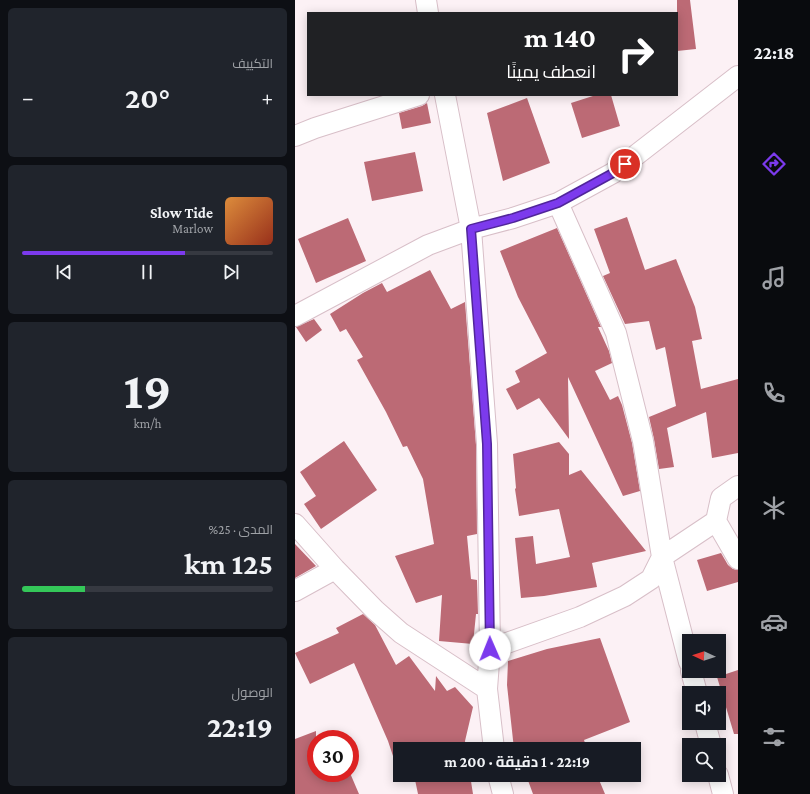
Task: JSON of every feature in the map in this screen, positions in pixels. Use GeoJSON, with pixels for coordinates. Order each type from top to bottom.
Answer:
{"type":"FeatureCollection","features":[{"type":"Feature","properties":{"kind":"street"},"geometry":{"type":"LineString","coordinates":[[426,0],[428,12]]}},
{"type":"Feature","properties":{"kind":"street"},"geometry":{"type":"LineString","coordinates":[[295,316],[428,245],[471,229],[513,218],[558,203],[613,173],[738,76]]}},
{"type":"Feature","properties":{"kind":"street"},"geometry":{"type":"LineString","coordinates":[[295,136],[315,128],[416,96]]}},
{"type":"Feature","properties":{"kind":"street"},"geometry":{"type":"LineString","coordinates":[[445,96],[471,229],[487,444],[490,649],[487,689],[493,742]]}},
{"type":"Feature","properties":{"kind":"street"},"geometry":{"type":"LineString","coordinates":[[558,203],[616,333],[643,441],[661,557],[682,636]]}},
{"type":"Feature","properties":{"kind":"street"},"geometry":{"type":"LineString","coordinates":[[738,486],[721,498],[716,521],[738,559]]}},
{"type":"Feature","properties":{"kind":"street"},"geometry":{"type":"LineString","coordinates":[[490,649],[581,617],[625,596],[651,579],[661,557],[716,521]]}},
{"type":"Feature","properties":{"kind":"street"},"geometry":{"type":"LineString","coordinates":[[295,524],[335,569],[375,610],[401,633],[487,689]]}},
{"type":"Feature","properties":{"kind":"street"},"geometry":{"type":"LineString","coordinates":[[295,591],[335,569]]}},
{"type":"Feature","properties":{"kind":"street"},"geometry":{"type":"LineString","coordinates":[[500,782],[503,794]]}},
{"type":"Feature","properties":{"kind":"street"},"geometry":{"type":"LineString","coordinates":[[720,782],[723,794]]}},
{"type":"Feature","properties":{"kind":"building"},"geometry":{"type":"Polygon","coordinates":[[[677,0],[690,0],[696,49],[678,51],[677,0]]]}},
{"type":"Feature","properties":{"kind":"building"},"geometry":{"type":"Polygon","coordinates":[[[593,96],[611,96],[620,126],[582,138],[571,103],[593,96]]]}},
{"type":"Feature","properties":{"kind":"building"},"geometry":{"type":"Polygon","coordinates":[[[527,98],[550,163],[503,181],[487,113],[527,98]]]}},
{"type":"Feature","properties":{"kind":"building"},"geometry":{"type":"Polygon","coordinates":[[[427,103],[431,123],[402,129],[399,113],[427,103]]]}},
{"type":"Feature","properties":{"kind":"building"},"geometry":{"type":"Polygon","coordinates":[[[415,152],[423,191],[372,201],[364,162],[415,152]]]}},
{"type":"Feature","properties":{"kind":"building"},"geometry":{"type":"Polygon","coordinates":[[[627,217],[645,270],[676,259],[695,307],[702,339],[692,341],[701,389],[738,379],[738,453],[712,458],[706,412],[667,428],[674,467],[659,469],[649,417],[676,406],[665,347],[656,350],[649,321],[625,324],[603,276],[610,273],[594,229],[627,217]]]}},
{"type":"Feature","properties":{"kind":"building"},"geometry":{"type":"Polygon","coordinates":[[[348,218],[366,261],[316,283],[298,239],[348,218]]]}},
{"type":"Feature","properties":{"kind":"building"},"geometry":{"type":"Polygon","coordinates":[[[557,228],[601,327],[598,327],[609,351],[612,363],[595,371],[610,400],[618,396],[622,405],[632,443],[640,491],[623,496],[568,377],[569,439],[539,398],[517,410],[506,389],[520,382],[515,371],[547,353],[518,297],[500,251],[557,228]]]}},
{"type":"Feature","properties":{"kind":"building"},"geometry":{"type":"Polygon","coordinates":[[[430,270],[451,309],[465,302],[476,445],[477,534],[467,536],[471,579],[477,580],[478,614],[476,614],[473,644],[439,641],[442,595],[416,603],[395,556],[434,544],[423,479],[407,446],[403,447],[386,412],[357,360],[363,357],[346,329],[340,332],[330,314],[382,283],[387,292],[430,270]]]}},
{"type":"Feature","properties":{"kind":"building"},"geometry":{"type":"Polygon","coordinates":[[[314,319],[322,330],[306,342],[296,327],[314,319]]]}},
{"type":"Feature","properties":{"kind":"building"},"geometry":{"type":"Polygon","coordinates":[[[344,441],[377,490],[321,529],[304,504],[316,496],[300,472],[344,441]]]}},
{"type":"Feature","properties":{"kind":"building"},"geometry":{"type":"Polygon","coordinates":[[[559,442],[569,454],[569,475],[581,470],[646,551],[592,563],[597,587],[544,596],[521,598],[515,538],[533,536],[536,564],[570,557],[559,509],[519,516],[515,489],[513,454],[559,442]]]}},
{"type":"Feature","properties":{"kind":"building"},"geometry":{"type":"Polygon","coordinates":[[[295,544],[316,566],[295,578],[295,544]]]}},
{"type":"Feature","properties":{"kind":"building"},"geometry":{"type":"Polygon","coordinates":[[[721,553],[728,565],[733,569],[738,570],[738,582],[707,591],[697,560],[721,553]]]}},
{"type":"Feature","properties":{"kind":"building"},"geometry":{"type":"Polygon","coordinates":[[[363,614],[375,625],[396,665],[409,656],[435,691],[436,676],[447,691],[455,687],[473,707],[465,742],[393,742],[393,756],[354,663],[310,684],[295,653],[339,633],[336,628],[363,614]]]}},
{"type":"Feature","properties":{"kind":"building"},"geometry":{"type":"Polygon","coordinates":[[[600,638],[630,722],[584,740],[585,742],[513,742],[507,685],[508,661],[547,649],[600,638]]]}},
{"type":"Feature","properties":{"kind":"building"},"geometry":{"type":"Polygon","coordinates":[[[738,670],[738,734],[734,734],[726,707],[726,686],[720,686],[717,678],[726,678],[726,674],[738,670]]]}},
{"type":"Feature","properties":{"kind":"building"},"geometry":{"type":"Polygon","coordinates":[[[307,734],[307,782],[354,782],[359,794],[295,794],[295,739],[307,734]]]}},
{"type":"Feature","properties":{"kind":"building"},"geometry":{"type":"Polygon","coordinates":[[[415,782],[471,782],[473,794],[418,794],[415,782]]]}},
{"type":"Feature","properties":{"kind":"building"},"geometry":{"type":"Polygon","coordinates":[[[529,782],[600,782],[605,794],[533,794],[529,782]]]}},
{"type":"Feature","properties":{"kind":"route"},"geometry":{"type":"LineString","coordinates":[[490,649],[487,444],[471,229],[513,218],[558,203],[613,173],[625,164]]}}]}
